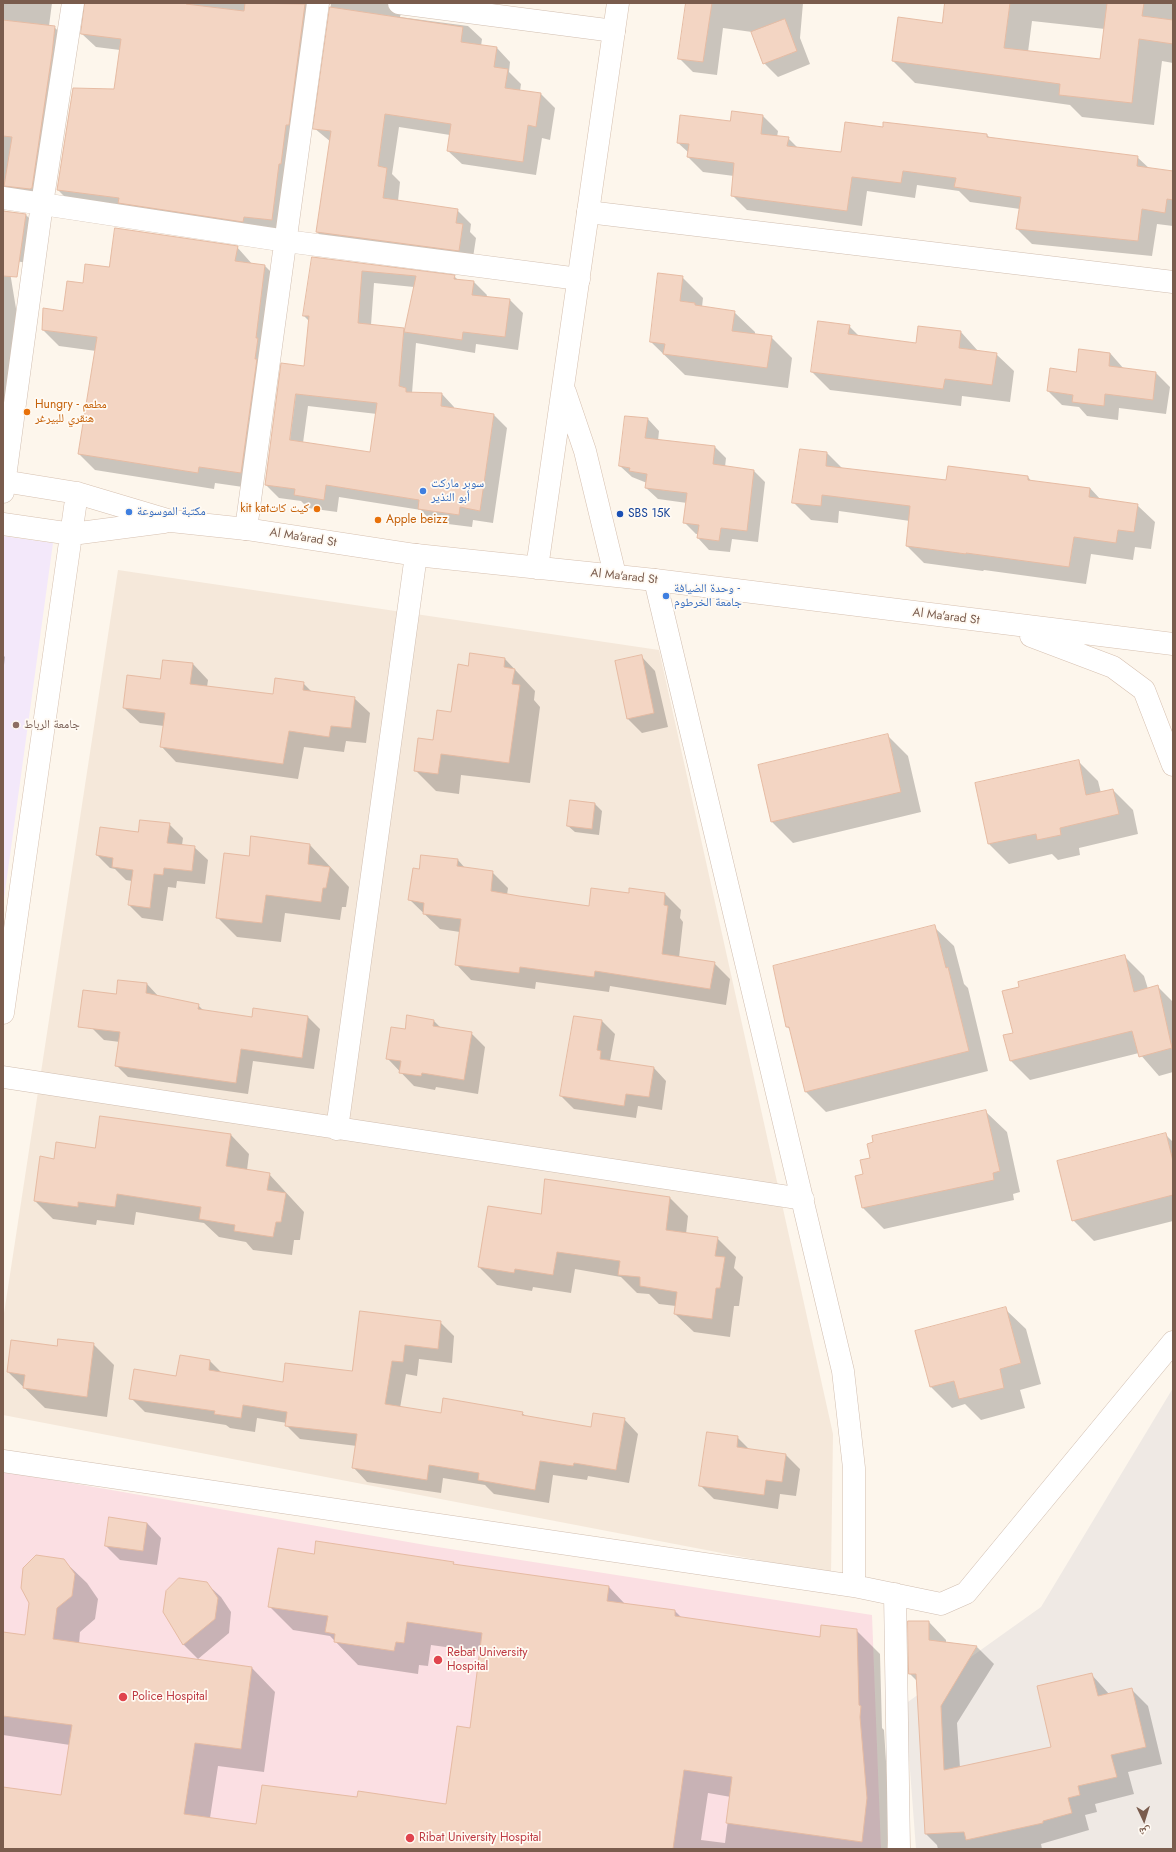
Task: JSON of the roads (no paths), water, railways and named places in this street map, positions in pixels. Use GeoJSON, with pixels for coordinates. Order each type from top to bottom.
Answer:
{"type":"FeatureCollection","features":[{"type":"Feature","properties":{"kind":"street"},"geometry":{"type":"LineString","coordinates":[[4,485],[42,204],[74,3]]}},
{"type":"Feature","properties":{"kind":"street"},"geometry":{"type":"LineString","coordinates":[[246,529],[318,3]]}},
{"type":"Feature","properties":{"kind":"street"},"geometry":{"type":"LineString","coordinates":[[399,3],[614,31]]}},
{"type":"Feature","properties":{"kind":"street"},"geometry":{"type":"LineString","coordinates":[[537,568],[618,3]]}},
{"type":"Feature","properties":{"kind":"street"},"geometry":{"type":"LineString","coordinates":[[3,198],[286,241],[579,279]]}},
{"type":"Feature","properties":{"kind":"street"},"geometry":{"type":"LineString","coordinates":[[588,212],[1173,282]]}},
{"type":"Feature","properties":{"kind":"street"},"geometry":{"type":"LineString","coordinates":[[563,387],[585,451],[615,575]]}},
{"type":"Feature","properties":{"kind":"street","name":"Al Ma'arad St"},"geometry":{"type":"LineString","coordinates":[[4,485],[77,493],[171,521],[246,529],[416,555],[615,575],[998,624],[1173,644]]}},
{"type":"Feature","properties":{"kind":"street"},"geometry":{"type":"LineString","coordinates":[[3,1013],[77,493]]}},
{"type":"Feature","properties":{"kind":"street","name":"Al Ma'arad St"},"geometry":{"type":"LineString","coordinates":[[3,524],[72,534],[171,521]]}},
{"type":"Feature","properties":{"kind":"street"},"geometry":{"type":"LineString","coordinates":[[337,1129],[416,555]]}},
{"type":"Feature","properties":{"kind":"street"},"geometry":{"type":"LineString","coordinates":[[655,580],[843,1370],[854,1468],[854,1586]]}},
{"type":"Feature","properties":{"kind":"street"},"geometry":{"type":"LineString","coordinates":[[998,624],[1113,667],[1144,690],[1173,765]]}},
{"type":"Feature","properties":{"kind":"street"},"geometry":{"type":"LineString","coordinates":[[3,1077],[803,1199]]}},
{"type":"Feature","properties":{"kind":"street"},"geometry":{"type":"LineString","coordinates":[[3,1461],[854,1586],[941,1604],[966,1592],[1173,1342]]}},
{"type":"Feature","properties":{"kind":"street"},"geometry":{"type":"LineString","coordinates":[[895,1594],[899,1849]]}},
{"type":"Feature","properties":{"kind":"place","name":"Hungry - مطعم هنقري للبيرغر"},"geometry":{"type":"Point","coordinates":[27,412]}},
{"type":"Feature","properties":{"kind":"place","name":"سوبر ماركت أبو النذير"},"geometry":{"type":"Point","coordinates":[423,491]}},
{"type":"Feature","properties":{"kind":"place","name":"kit katكيت كات"},"geometry":{"type":"Point","coordinates":[317,509]}},
{"type":"Feature","properties":{"kind":"place","name":"مكتبة الموسوعة"},"geometry":{"type":"Point","coordinates":[129,512]}},
{"type":"Feature","properties":{"kind":"place","name":"SBS 15K"},"geometry":{"type":"Point","coordinates":[620,514]}},
{"type":"Feature","properties":{"kind":"place","name":"Apple beizz"},"geometry":{"type":"Point","coordinates":[378,520]}},
{"type":"Feature","properties":{"kind":"place","name":"وحدة الضيافة - جامعة الخرطوم"},"geometry":{"type":"Point","coordinates":[666,596]}},
{"type":"Feature","properties":{"kind":"place","name":"جامعة الرباط"},"geometry":{"type":"Point","coordinates":[16,725]}},
{"type":"Feature","properties":{"kind":"place","name":"Rebat University Hospital"},"geometry":{"type":"Point","coordinates":[438,1660]}},
{"type":"Feature","properties":{"kind":"place","name":"Police Hospital"},"geometry":{"type":"Point","coordinates":[123,1697]}},
{"type":"Feature","properties":{"kind":"place","name":"Ribat University Hospital"},"geometry":{"type":"Point","coordinates":[410,1838]}}]}
